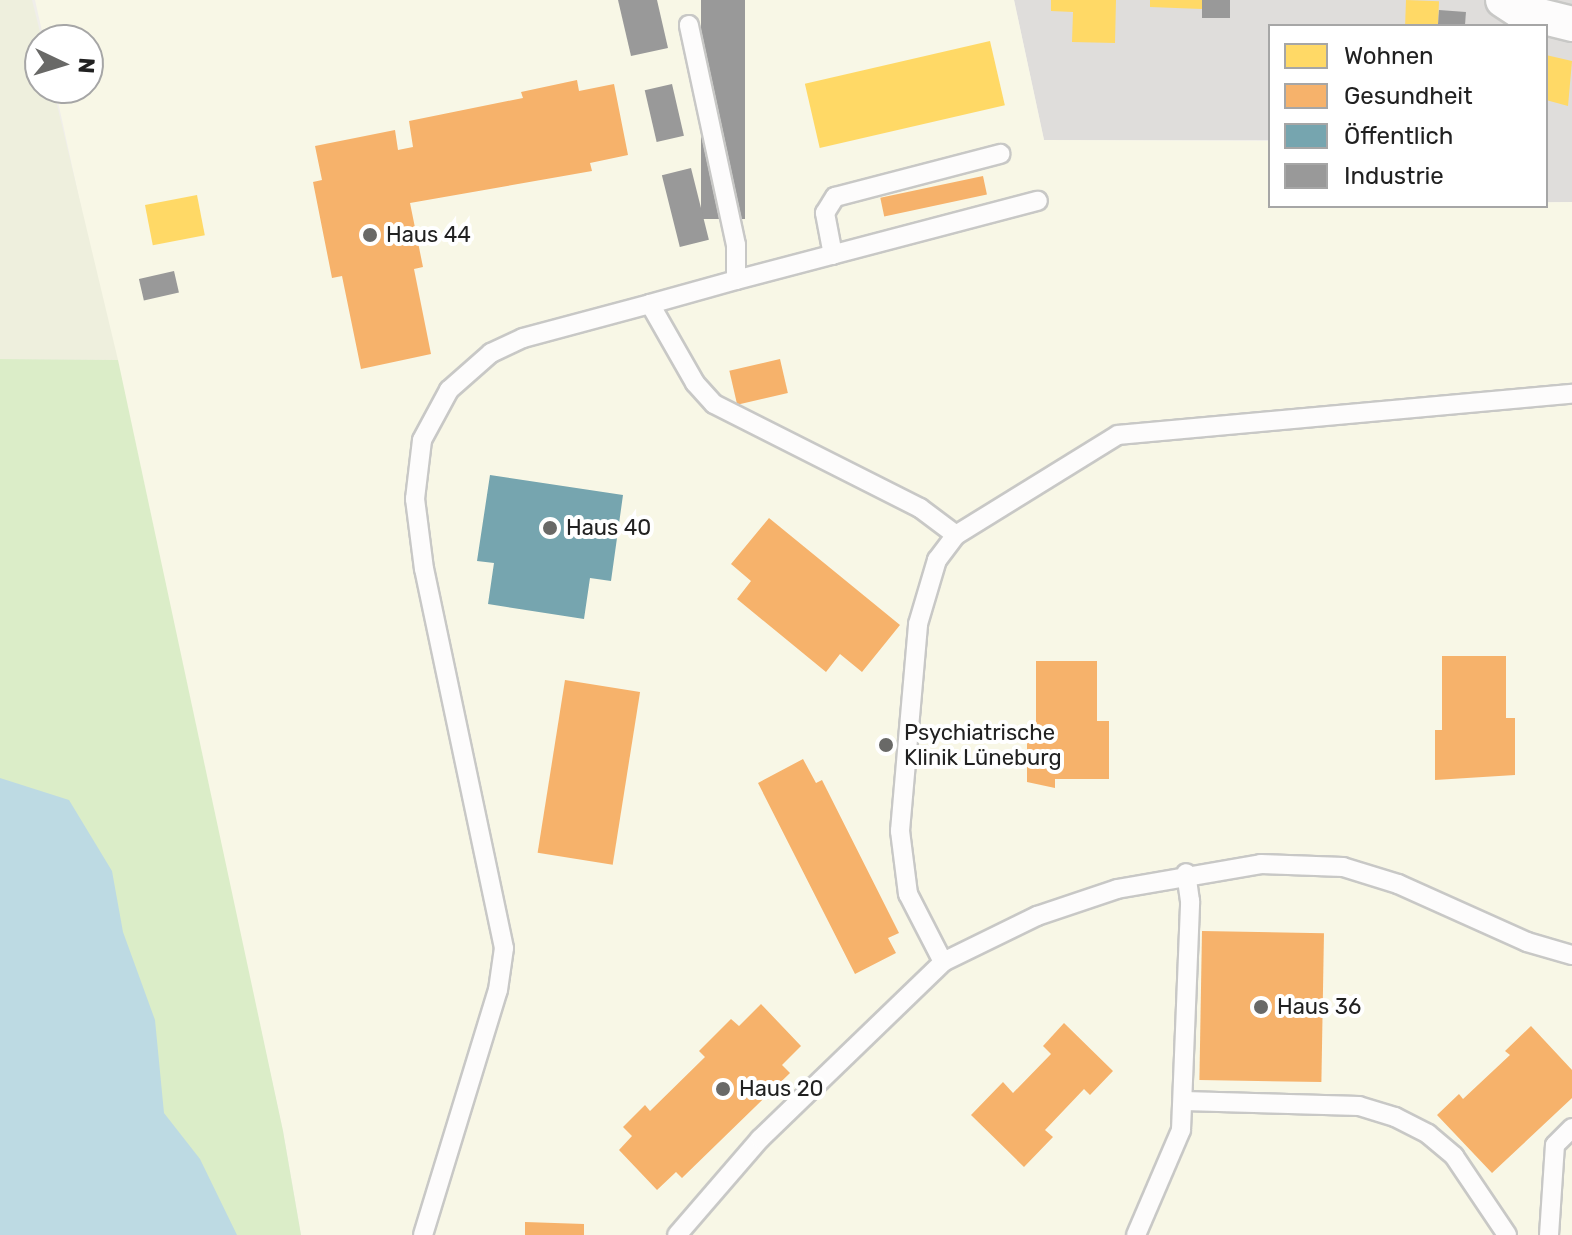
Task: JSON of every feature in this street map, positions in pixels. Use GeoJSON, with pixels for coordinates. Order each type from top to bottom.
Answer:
{"type":"FeatureCollection","features":[{"type":"Feature","properties":{"kind":"street"},"geometry":{"type":"LineString","coordinates":[[1503,0],[1520,11],[1572,24]]}},
{"type":"Feature","properties":{"kind":"lane"},"geometry":{"type":"LineString","coordinates":[[689,25],[736,245],[736,280]]}},
{"type":"Feature","properties":{"kind":"lane"},"geometry":{"type":"LineString","coordinates":[[833,255],[825,213],[835,197],[1000,154]]}},
{"type":"Feature","properties":{"kind":"lane"},"geometry":{"type":"LineString","coordinates":[[423,1235],[498,990],[504,948],[424,569],[415,499],[422,440],[449,390],[491,353],[548,329],[1038,201]]}},
{"type":"Feature","properties":{"kind":"lane"},"geometry":{"type":"LineString","coordinates":[[650,304],[695,383],[714,404],[920,508],[956,535]]}},
{"type":"Feature","properties":{"kind":"lane"},"geometry":{"type":"LineString","coordinates":[[943,962],[908,894],[900,831],[918,624],[937,560],[956,535],[1118,435],[1572,394]]}},
{"type":"Feature","properties":{"kind":"lane"},"geometry":{"type":"LineString","coordinates":[[677,1235],[760,1139],[943,962],[1037,916],[1186,873],[1261,864],[1343,867],[1398,884],[1516,937],[1572,955]]}},
{"type":"Feature","properties":{"kind":"lane"},"geometry":{"type":"LineString","coordinates":[[1136,1235],[1177,1146],[1184,1101],[1190,901],[1186,873]]}},
{"type":"Feature","properties":{"kind":"lane"},"geometry":{"type":"LineString","coordinates":[[1184,1101],[1359,1106],[1395,1117],[1428,1134],[1454,1156],[1507,1235]]}},
{"type":"Feature","properties":{"kind":"lane"},"geometry":{"type":"LineString","coordinates":[[1549,1235],[1555,1145],[1572,1128]]}},
{"type":"Feature","properties":{"kind":"shaded area"},"geometry":{"type":"Polygon","coordinates":[[[0,0],[32,0],[38,24],[24,24],[24,104],[57,104],[118,360],[0,359],[0,0]]]}},
{"type":"Feature","properties":{"kind":"shaded area","name":"Psychiatrische Klinik Lüneburg"},"geometry":{"type":"Polygon","coordinates":[[[35,0],[1014,0],[1044,140],[1268,141],[1268,208],[1548,208],[1548,202],[1572,202],[1572,1235],[301,1235],[283,1131],[58,104],[104,104],[104,24],[40,24],[35,0]]]}},
{"type":"Feature","properties":{"kind":"shaded area"},"geometry":{"type":"Polygon","coordinates":[[[1014,0],[1572,0],[1572,202],[1548,202],[1548,24],[1268,24],[1268,140],[1044,140],[1014,0]]]}},
{"type":"Feature","properties":{"kind":"green space"},"geometry":{"type":"Polygon","coordinates":[[[0,359],[118,360],[283,1131],[301,1235],[0,1235],[0,359]]]}},
{"type":"Feature","properties":{"kind":"water"},"geometry":{"type":"Polygon","coordinates":[[[0,778],[69,800],[112,871],[123,932],[155,1020],[164,1113],[200,1159],[237,1235],[0,1235],[0,778]]]}},
{"type":"Feature","properties":{"kind":"building: Wohnen"},"geometry":{"type":"Polygon","coordinates":[[[1051,0],[1116,0],[1115,43],[1072,42],[1073,12],[1051,11],[1051,0]]]}},
{"type":"Feature","properties":{"kind":"building: Wohnen"},"geometry":{"type":"Polygon","coordinates":[[[1150,0],[1202,0],[1202,9],[1150,7],[1150,0]]]}},
{"type":"Feature","properties":{"kind":"building: Wohnen"},"geometry":{"type":"Polygon","coordinates":[[[1406,0],[1439,1],[1438,24],[1405,24],[1406,0]]]}},
{"type":"Feature","properties":{"kind":"building: Wohnen"},"geometry":{"type":"Polygon","coordinates":[[[990,41],[1005,105],[820,148],[805,84],[990,41]]]}},
{"type":"Feature","properties":{"kind":"building: Wohnen"},"geometry":{"type":"Polygon","coordinates":[[[1548,55],[1572,61],[1568,106],[1548,101],[1548,55]]]}},
{"type":"Feature","properties":{"kind":"building: Wohnen"},"geometry":{"type":"Polygon","coordinates":[[[197,195],[205,235],[153,245],[145,205],[197,195]]]}},
{"type":"Feature","properties":{"kind":"building: Gesundheit","name":"Haus 44"},"geometry":{"type":"Polygon","coordinates":[[[577,80],[579,91],[614,84],[628,155],[590,163],[592,171],[410,203],[423,267],[414,269],[431,354],[361,369],[342,276],[332,278],[313,182],[322,180],[315,146],[395,130],[398,150],[413,147],[409,121],[523,98],[521,92],[577,80]]]}},
{"type":"Feature","properties":{"kind":"building: Gesundheit"},"geometry":{"type":"Polygon","coordinates":[[[983,176],[987,195],[884,216],[880,198],[983,176]]]}},
{"type":"Feature","properties":{"kind":"building: Gesundheit"},"geometry":{"type":"Polygon","coordinates":[[[780,359],[788,393],[737,405],[729,371],[780,359]]]}},
{"type":"Feature","properties":{"kind":"building: Gesundheit"},"geometry":{"type":"Polygon","coordinates":[[[769,518],[900,625],[862,672],[840,654],[826,672],[737,599],[751,581],[731,564],[769,518]]]}},
{"type":"Feature","properties":{"kind":"building: Gesundheit"},"geometry":{"type":"Polygon","coordinates":[[[1442,656],[1506,656],[1506,718],[1515,718],[1515,775],[1435,780],[1435,730],[1442,730],[1442,656]]]}},
{"type":"Feature","properties":{"kind":"building: Gesundheit"},"geometry":{"type":"Polygon","coordinates":[[[1036,661],[1097,661],[1097,721],[1109,721],[1109,779],[1055,779],[1055,788],[1027,782],[1027,736],[1036,736],[1036,661]]]}},
{"type":"Feature","properties":{"kind":"building: Gesundheit"},"geometry":{"type":"Polygon","coordinates":[[[565,680],[640,692],[613,865],[538,853],[565,680]]]}},
{"type":"Feature","properties":{"kind":"building: Gesundheit"},"geometry":{"type":"Polygon","coordinates":[[[803,759],[816,783],[822,780],[899,933],[888,938],[896,953],[855,974],[758,783],[803,759]]]}},
{"type":"Feature","properties":{"kind":"building: Gesundheit","name":"Haus 36"},"geometry":{"type":"Polygon","coordinates":[[[1202,931],[1324,933],[1321,1082],[1199,1080],[1202,931]]]}},
{"type":"Feature","properties":{"kind":"building: Gesundheit","name":"Haus 20"},"geometry":{"type":"Polygon","coordinates":[[[761,1004],[801,1046],[782,1065],[790,1073],[682,1178],[676,1172],[657,1190],[619,1150],[632,1136],[623,1127],[645,1105],[650,1111],[705,1057],[699,1051],[731,1019],[739,1026],[761,1004]]]}},
{"type":"Feature","properties":{"kind":"building: Gesundheit"},"geometry":{"type":"Polygon","coordinates":[[[1064,1023],[1113,1071],[1090,1095],[1084,1089],[1045,1130],[1053,1137],[1024,1167],[971,1115],[1003,1082],[1013,1093],[1051,1054],[1043,1046],[1064,1023]]]}},
{"type":"Feature","properties":{"kind":"building: Gesundheit"},"geometry":{"type":"Polygon","coordinates":[[[1531,1026],[1572,1070],[1572,1098],[1492,1173],[1437,1115],[1459,1094],[1463,1099],[1510,1055],[1505,1051],[1531,1026]]]}},
{"type":"Feature","properties":{"kind":"building: Gesundheit"},"geometry":{"type":"Polygon","coordinates":[[[525,1222],[584,1224],[584,1235],[525,1235],[525,1222]]]}},
{"type":"Feature","properties":{"kind":"building: Öffentlich","name":"Haus 40"},"geometry":{"type":"Polygon","coordinates":[[[490,475],[623,495],[611,581],[590,578],[584,619],[488,604],[494,563],[477,561],[490,475]]]}},
{"type":"Feature","properties":{"kind":"building: Industrie"},"geometry":{"type":"Polygon","coordinates":[[[618,0],[657,0],[668,48],[631,56],[618,0]]]}},
{"type":"Feature","properties":{"kind":"building: Industrie"},"geometry":{"type":"Polygon","coordinates":[[[701,0],[745,0],[745,219],[701,219],[701,0]]]}},
{"type":"Feature","properties":{"kind":"building: Industrie"},"geometry":{"type":"Polygon","coordinates":[[[1202,0],[1230,0],[1230,18],[1202,18],[1202,0]]]}},
{"type":"Feature","properties":{"kind":"building: Industrie"},"geometry":{"type":"Polygon","coordinates":[[[1439,10],[1466,12],[1465,24],[1438,24],[1439,10]]]}},
{"type":"Feature","properties":{"kind":"building: Industrie"},"geometry":{"type":"Polygon","coordinates":[[[672,84],[684,136],[657,142],[645,90],[672,84]]]}},
{"type":"Feature","properties":{"kind":"building: Industrie"},"geometry":{"type":"Polygon","coordinates":[[[691,168],[709,240],[680,247],[662,175],[691,168]]]}},
{"type":"Feature","properties":{"kind":"building: Industrie"},"geometry":{"type":"Polygon","coordinates":[[[174,271],[179,292],[144,301],[139,279],[174,271]]]}},
{"type":"Feature","properties":{"kind":"place","name":"Haus 44"},"geometry":{"type":"Point","coordinates":[370,235]}},
{"type":"Feature","properties":{"kind":"place","name":"Haus 40"},"geometry":{"type":"Point","coordinates":[550,528]}},
{"type":"Feature","properties":{"kind":"place","name":"Psychiatrische Klinik Lüneburg"},"geometry":{"type":"Point","coordinates":[886,745]}},
{"type":"Feature","properties":{"kind":"place","name":"Haus 36"},"geometry":{"type":"Point","coordinates":[1261,1007]}},
{"type":"Feature","properties":{"kind":"place","name":"Haus 20"},"geometry":{"type":"Point","coordinates":[723,1089]}}]}
